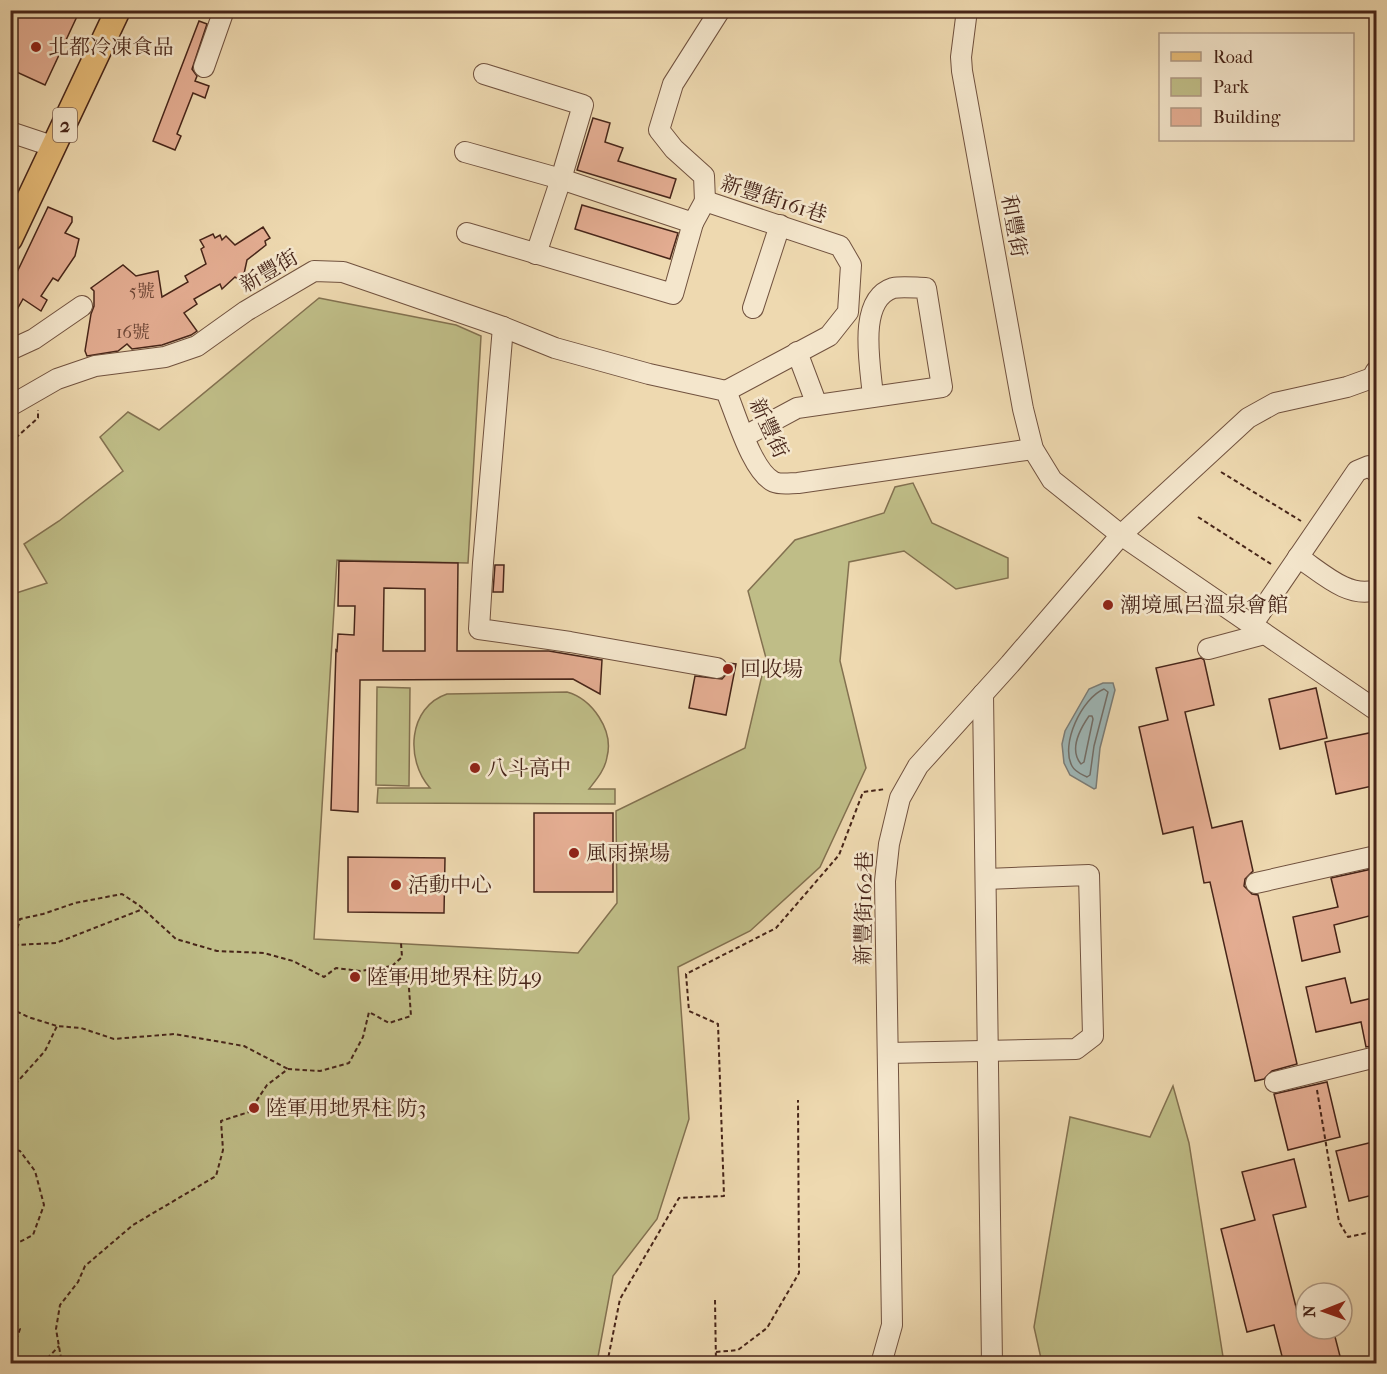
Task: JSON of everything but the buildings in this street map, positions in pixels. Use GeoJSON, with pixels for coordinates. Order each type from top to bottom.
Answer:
{"type":"FeatureCollection","features":[{"type":"Feature","properties":{"kind":"main road","name":"2"},"geometry":{"type":"LineString","coordinates":[[10,239],[118,10]]}},
{"type":"Feature","properties":{"kind":"street"},"geometry":{"type":"LineString","coordinates":[[204,68],[224,10]]}},
{"type":"Feature","properties":{"kind":"street"},"geometry":{"type":"LineString","coordinates":[[705,201],[704,176],[674,149],[659,130],[673,84],[720,10]]}},
{"type":"Feature","properties":{"kind":"street","name":"和豐街"},"geometry":{"type":"LineString","coordinates":[[967,10],[961,57],[962,71],[1023,409],[1033,449]]}},
{"type":"Feature","properties":{"kind":"street"},"geometry":{"type":"LineString","coordinates":[[467,233],[536,254],[583,105],[484,74]]}},
{"type":"Feature","properties":{"kind":"street"},"geometry":{"type":"LineString","coordinates":[[10,132],[55,147]]}},
{"type":"Feature","properties":{"kind":"street"},"geometry":{"type":"LineString","coordinates":[[465,152],[561,179],[693,223]]}},
{"type":"Feature","properties":{"kind":"street","name":"新豐街161巷"},"geometry":{"type":"LineString","coordinates":[[536,254],[673,294],[693,223],[705,201],[840,246],[851,265],[848,312],[829,336],[726,391]]}},
{"type":"Feature","properties":{"kind":"street"},"geometry":{"type":"LineString","coordinates":[[753,308],[780,225]]}},
{"type":"Feature","properties":{"kind":"street","name":"新豐街"},"geometry":{"type":"LineString","coordinates":[[10,406],[57,379],[95,366],[165,357],[196,346],[246,311],[314,270],[343,272],[503,327],[565,351],[650,374],[726,391],[751,454],[762,474],[776,483],[798,483],[1033,449]]}},
{"type":"Feature","properties":{"kind":"street"},"geometry":{"type":"LineString","coordinates":[[745,436],[797,408],[817,405],[873,397],[942,387],[926,288],[894,288],[880,296],[873,307],[868,326],[873,397]]}},
{"type":"Feature","properties":{"kind":"street"},"geometry":{"type":"LineString","coordinates":[[10,350],[34,339],[82,306]]}},
{"type":"Feature","properties":{"kind":"street"},"geometry":{"type":"LineString","coordinates":[[503,327],[479,629],[570,642],[717,668]]}},
{"type":"Feature","properties":{"kind":"street"},"geometry":{"type":"LineString","coordinates":[[797,352],[817,405]]}},
{"type":"Feature","properties":{"kind":"street","name":"新豐街162巷"},"geometry":{"type":"LineString","coordinates":[[881,1364],[892,1325],[885,880],[889,844],[900,798],[918,766],[1121,535],[1248,418],[1275,404],[1347,387],[1372,378],[1377,371]]}},
{"type":"Feature","properties":{"kind":"street"},"geometry":{"type":"LineString","coordinates":[[1033,449],[1052,480],[1121,535],[1258,630],[1373,702]]}},
{"type":"Feature","properties":{"kind":"street"},"geometry":{"type":"LineString","coordinates":[[1208,650],[1258,630],[1286,574],[1357,471],[1369,466],[1377,472]]}},
{"type":"Feature","properties":{"kind":"street"},"geometry":{"type":"LineString","coordinates":[[1298,557],[1348,590],[1361,593],[1377,590]]}},
{"type":"Feature","properties":{"kind":"street"},"geometry":{"type":"LineString","coordinates":[[983,694],[992,1364]]}},
{"type":"Feature","properties":{"kind":"street"},"geometry":{"type":"LineString","coordinates":[[1256,882],[1377,856]]}},
{"type":"Feature","properties":{"kind":"street"},"geometry":{"type":"LineString","coordinates":[[888,1053],[1076,1048],[1093,1036],[1089,875],[986,879]]}},
{"type":"Feature","properties":{"kind":"street"},"geometry":{"type":"LineString","coordinates":[[1275,1082],[1377,1058]]}},
{"type":"Feature","properties":{"kind":"path"},"geometry":{"type":"LineString","coordinates":[[10,443],[38,418],[39,389]]}},
{"type":"Feature","properties":{"kind":"path"},"geometry":{"type":"LineString","coordinates":[[1221,472],[1317,530]]}},
{"type":"Feature","properties":{"kind":"path"},"geometry":{"type":"LineString","coordinates":[[1198,517],[1286,574]]}},
{"type":"Feature","properties":{"kind":"path"},"geometry":{"type":"LineString","coordinates":[[607,1364],[620,1299],[680,1198],[724,1196],[718,1024],[688,1011],[686,974],[776,928],[839,855],[863,792],[906,787]]}},
{"type":"Feature","properties":{"kind":"path"},"geometry":{"type":"LineString","coordinates":[[10,957],[20,919],[43,915],[75,903],[122,894],[144,909],[176,939],[217,951],[264,953],[293,961],[324,977],[336,968],[360,971],[392,966],[402,957],[401,943]]}},
{"type":"Feature","properties":{"kind":"path"},"geometry":{"type":"LineString","coordinates":[[14,945],[56,943],[144,909]]}},
{"type":"Feature","properties":{"kind":"path"},"geometry":{"type":"LineString","coordinates":[[10,1008],[28,1017],[57,1026],[81,1028],[114,1039],[174,1034],[244,1046],[288,1069],[320,1071],[349,1063],[363,1037],[369,1012],[389,1023],[411,1016],[408,975],[392,966]]}},
{"type":"Feature","properties":{"kind":"path"},"geometry":{"type":"LineString","coordinates":[[10,1090],[45,1051],[57,1026]]}},
{"type":"Feature","properties":{"kind":"path"},"geometry":{"type":"LineString","coordinates":[[62,1364],[56,1329],[60,1305],[78,1282],[85,1266],[133,1225],[216,1176],[223,1150],[221,1121],[249,1112],[267,1085],[288,1069]]}},
{"type":"Feature","properties":{"kind":"path"},"geometry":{"type":"LineString","coordinates":[[1314,1072],[1340,1222],[1348,1237],[1377,1231]]}},
{"type":"Feature","properties":{"kind":"path"},"geometry":{"type":"LineString","coordinates":[[716,1352],[738,1350],[767,1328],[799,1274],[798,1100]]}},
{"type":"Feature","properties":{"kind":"path"},"geometry":{"type":"LineString","coordinates":[[10,1148],[21,1151],[35,1171],[44,1205],[33,1235],[10,1247]]}},
{"type":"Feature","properties":{"kind":"path"},"geometry":{"type":"LineString","coordinates":[[715,1300],[716,1364]]}},
{"type":"Feature","properties":{"kind":"path"},"geometry":{"type":"LineString","coordinates":[[10,1317],[20,1329],[10,1357]]}},
{"type":"Feature","properties":{"kind":"path"},"geometry":{"type":"LineString","coordinates":[[42,1364],[59,1346]]}},
{"type":"Feature","properties":{"kind":"green space"},"geometry":{"type":"Polygon","coordinates":[[[319,298],[456,325],[481,336],[468,563],[337,560],[314,939],[578,953],[617,903],[616,811],[745,748],[766,658],[748,591],[795,540],[884,513],[895,487],[913,483],[932,523],[1008,558],[1008,578],[956,589],[904,551],[849,562],[840,661],[866,768],[820,867],[750,931],[678,967],[689,1119],[657,1219],[613,1276],[598,1357],[585,1364],[11,1363],[10,595],[47,583],[24,544],[59,521],[123,471],[100,437],[128,412],[159,430],[319,298]]]}},
{"type":"Feature","properties":{"kind":"green space"},"geometry":{"type":"Polygon","coordinates":[[[377,687],[410,688],[409,786],[376,785],[377,687]]]}},
{"type":"Feature","properties":{"kind":"green space"},"geometry":{"type":"Polygon","coordinates":[[[567,692],[585,701],[604,726],[608,747],[606,762],[589,789],[615,789],[615,804],[377,803],[378,788],[430,788],[422,776],[414,749],[418,722],[424,710],[434,701],[447,694],[567,692]]]}},
{"type":"Feature","properties":{"kind":"green space"},"geometry":{"type":"Polygon","coordinates":[[[1173,1086],[1189,1143],[1224,1363],[1042,1363],[1034,1327],[1070,1117],[1150,1137],[1173,1086]]]}},
{"type":"Feature","properties":{"kind":"water"},"geometry":{"type":"Polygon","coordinates":[[[1103,683],[1113,683],[1115,690],[1100,748],[1096,788],[1094,789],[1070,775],[1064,763],[1062,744],[1065,731],[1089,689],[1103,683]]]}},
{"type":"Feature","properties":{"kind":"place","name":"北都冷凍食品"},"geometry":{"type":"Point","coordinates":[36,47]}},
{"type":"Feature","properties":{"kind":"place","name":"潮境風呂溫泉會館"},"geometry":{"type":"Point","coordinates":[1108,605]}},
{"type":"Feature","properties":{"kind":"place","name":"回收場"},"geometry":{"type":"Point","coordinates":[728,669]}},
{"type":"Feature","properties":{"kind":"place","name":"八斗高中"},"geometry":{"type":"Point","coordinates":[475,768]}},
{"type":"Feature","properties":{"kind":"place","name":"風雨操場"},"geometry":{"type":"Point","coordinates":[574,853]}},
{"type":"Feature","properties":{"kind":"place","name":"活動中心"},"geometry":{"type":"Point","coordinates":[396,885]}},
{"type":"Feature","properties":{"kind":"place","name":"陸軍用地界柱 防49"},"geometry":{"type":"Point","coordinates":[355,977]}},
{"type":"Feature","properties":{"kind":"place","name":"陸軍用地界柱 防3"},"geometry":{"type":"Point","coordinates":[254,1108]}}]}
